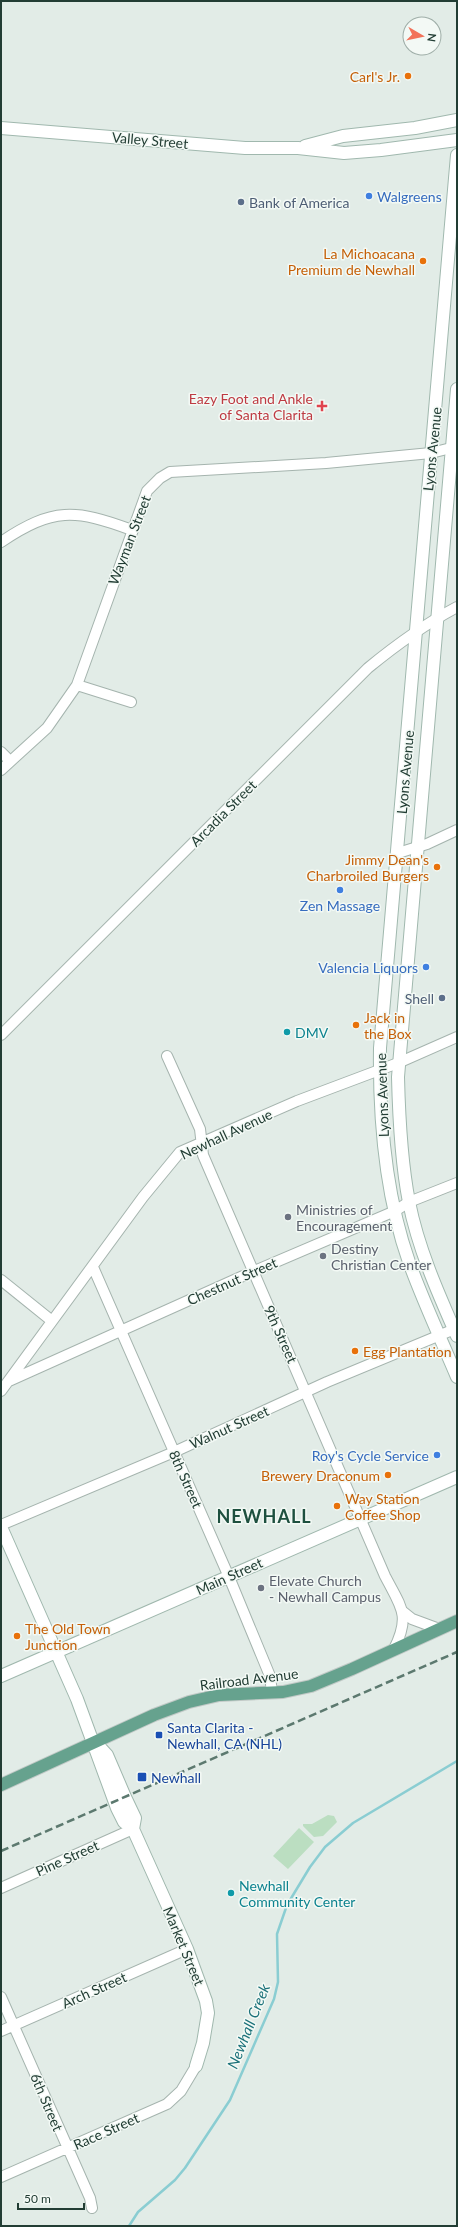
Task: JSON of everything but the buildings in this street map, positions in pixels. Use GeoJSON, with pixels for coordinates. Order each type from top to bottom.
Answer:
{"type":"FeatureCollection","features":[{"type":"Feature","properties":{"kind":"main road","name":"Valley Street"},"geometry":{"type":"LineString","coordinates":[[298,148],[343,136],[415,128],[457,120]]}},
{"type":"Feature","properties":{"kind":"main road","name":"Valley Street"},"geometry":{"type":"LineString","coordinates":[[1,128],[245,148],[298,148],[344,153],[381,150],[457,140]]}},
{"type":"Feature","properties":{"kind":"main road","name":"Lyons Avenue"},"geometry":{"type":"LineString","coordinates":[[457,155],[430,453],[417,632],[380,1068],[380,1105],[383,1138],[395,1211],[408,1260],[457,1377]]}},
{"type":"Feature","properties":{"kind":"main road","name":"Lyons Avenue"},"geometry":{"type":"LineString","coordinates":[[456,1331],[421,1246],[409,1202],[400,1136],[398,1063],[457,389]]}},
{"type":"Feature","properties":{"kind":"main road","name":"Main Street"},"geometry":{"type":"LineString","coordinates":[[1,1676],[457,1477]]}},
{"type":"Feature","properties":{"kind":"main road","name":"Market Street"},"geometry":{"type":"LineString","coordinates":[[1,1526],[95,1742],[107,1756],[126,1797],[134,1818],[133,1829],[186,1949],[206,2001],[208,2013],[203,2043],[196,2066]]}},
{"type":"Feature","properties":{"kind":"main road","name":"Railroad Avenue"},"geometry":{"type":"LineString","coordinates":[[1,1785],[154,1715],[205,1697],[272,1693],[311,1686],[457,1621]]}},
{"type":"Feature","properties":{"kind":"street","name":"Wayman Street"},"geometry":{"type":"LineString","coordinates":[[1,770],[47,728],[77,685],[147,491],[160,478],[170,472],[326,463],[430,453],[451,448]]}},
{"type":"Feature","properties":{"kind":"street"},"geometry":{"type":"LineString","coordinates":[[1,542],[43,519],[64,513],[99,518],[132,530]]}},
{"type":"Feature","properties":{"kind":"street","name":"Arcadia Street"},"geometry":{"type":"LineString","coordinates":[[1,1035],[368,668],[399,643],[438,617],[457,607]]}},
{"type":"Feature","properties":{"kind":"street"},"geometry":{"type":"LineString","coordinates":[[77,685],[131,702]]}},
{"type":"Feature","properties":{"kind":"street"},"geometry":{"type":"LineString","coordinates":[[1,752],[10,761]]}},
{"type":"Feature","properties":{"kind":"street"},"geometry":{"type":"LineString","coordinates":[[398,853],[417,848],[457,830]]}},
{"type":"Feature","properties":{"kind":"street","name":"Newhall Avenue"},"geometry":{"type":"LineString","coordinates":[[1,1391],[143,1197],[176,1157],[202,1142],[380,1068],[398,1063],[457,1037]]}},
{"type":"Feature","properties":{"kind":"street","name":"9th Street"},"geometry":{"type":"LineString","coordinates":[[167,1056],[200,1129],[203,1156],[402,1611],[404,1621],[402,1633],[394,1649]]}},
{"type":"Feature","properties":{"kind":"street","name":"Chestnut Street"},"geometry":{"type":"LineString","coordinates":[[8,1382],[121,1330],[395,1211],[409,1202],[457,1183]]}},
{"type":"Feature","properties":{"kind":"street","name":"8th Street"},"geometry":{"type":"LineString","coordinates":[[93,1267],[229,1577],[270,1676],[272,1693]]}},
{"type":"Feature","properties":{"kind":"street"},"geometry":{"type":"LineString","coordinates":[[1,1280],[52,1321]]}},
{"type":"Feature","properties":{"kind":"street","name":"Walnut Street"},"geometry":{"type":"LineString","coordinates":[[1,1526],[440,1335],[456,1331]]}},
{"type":"Feature","properties":{"kind":"street"},"geometry":{"type":"LineString","coordinates":[[402,1611],[412,1619],[439,1629]]}},
{"type":"Feature","properties":{"kind":"street","name":"Pine Street"},"geometry":{"type":"LineString","coordinates":[[1,1888],[133,1829]]}},
{"type":"Feature","properties":{"kind":"street","name":"Arch Street"},"geometry":{"type":"LineString","coordinates":[[1,2031],[186,1949]]}},
{"type":"Feature","properties":{"kind":"street","name":"6th Street"},"geometry":{"type":"LineString","coordinates":[[1,1996],[67,2149],[90,2198],[92,2208]]}},
{"type":"Feature","properties":{"kind":"street","name":"Race Street"},"geometry":{"type":"LineString","coordinates":[[1,2177],[168,2104],[181,2091],[196,2066]]}},
{"type":"Feature","properties":{"kind":"green space"},"geometry":{"type":"Polygon","coordinates":[[[328,1815],[334,1816],[337,1822],[323,1836],[314,1837],[303,1826],[303,1824],[312,1824],[328,1815]]]}},
{"type":"Feature","properties":{"kind":"green space"},"geometry":{"type":"Polygon","coordinates":[[[299,1828],[314,1842],[288,1869],[273,1856],[299,1828]]]}},
{"type":"Feature","properties":{"kind":"waterway","name":"Newhall Creek"},"geometry":{"type":"LineString","coordinates":[[129,2226],[138,2212],[175,2180],[185,2168],[230,2100],[274,1999],[278,1982],[277,1934],[287,1905],[310,1867],[325,1847],[353,1823],[457,1761]]}},
{"type":"Feature","properties":{"kind":"railway"},"geometry":{"type":"LineString","coordinates":[[1,1851],[457,1652]]}},
{"type":"Feature","properties":{"kind":"place","name":"Carl's Jr."},"geometry":{"type":"Point","coordinates":[408,76]}},
{"type":"Feature","properties":{"kind":"place","name":"Walgreens"},"geometry":{"type":"Point","coordinates":[369,196]}},
{"type":"Feature","properties":{"kind":"place","name":"Bank of America"},"geometry":{"type":"Point","coordinates":[241,202]}},
{"type":"Feature","properties":{"kind":"place","name":"La Michoacana Premium de Newhall"},"geometry":{"type":"Point","coordinates":[423,261]}},
{"type":"Feature","properties":{"kind":"place","name":"Eazy Foot and Ankle of Santa Clarita"},"geometry":{"type":"Point","coordinates":[322,406]}},
{"type":"Feature","properties":{"kind":"place","name":"Jimmy Dean's Charbroiled Burgers"},"geometry":{"type":"Point","coordinates":[437,867]}},
{"type":"Feature","properties":{"kind":"place","name":"Zen Massage"},"geometry":{"type":"Point","coordinates":[340,890]}},
{"type":"Feature","properties":{"kind":"place","name":"Valencia Liquors"},"geometry":{"type":"Point","coordinates":[426,967]}},
{"type":"Feature","properties":{"kind":"place","name":"Shell"},"geometry":{"type":"Point","coordinates":[442,998]}},
{"type":"Feature","properties":{"kind":"place","name":"Jack in the Box"},"geometry":{"type":"Point","coordinates":[356,1025]}},
{"type":"Feature","properties":{"kind":"place","name":"DMV"},"geometry":{"type":"Point","coordinates":[287,1032]}},
{"type":"Feature","properties":{"kind":"place","name":"Ministries of Encouragement"},"geometry":{"type":"Point","coordinates":[288,1217]}},
{"type":"Feature","properties":{"kind":"place","name":"Destiny Christian Center"},"geometry":{"type":"Point","coordinates":[323,1256]}},
{"type":"Feature","properties":{"kind":"place","name":"Egg Plantation"},"geometry":{"type":"Point","coordinates":[355,1351]}},
{"type":"Feature","properties":{"kind":"place","name":"Roy's Cycle Service"},"geometry":{"type":"Point","coordinates":[437,1455]}},
{"type":"Feature","properties":{"kind":"place","name":"Brewery Draconum"},"geometry":{"type":"Point","coordinates":[388,1475]}},
{"type":"Feature","properties":{"kind":"place","name":"Way Station Coffee Shop"},"geometry":{"type":"Point","coordinates":[337,1506]}},
{"type":"Feature","properties":{"kind":"place","name":"Elevate Church - Newhall Campus"},"geometry":{"type":"Point","coordinates":[261,1588]}},
{"type":"Feature","properties":{"kind":"place","name":"The Old Town Junction"},"geometry":{"type":"Point","coordinates":[17,1636]}},
{"type":"Feature","properties":{"kind":"place","name":"Santa Clarita - Newhall, CA (NHL)"},"geometry":{"type":"Point","coordinates":[159,1735]}},
{"type":"Feature","properties":{"kind":"place","name":"Newhall"},"geometry":{"type":"Point","coordinates":[142,1777]}},
{"type":"Feature","properties":{"kind":"place","name":"Newhall Community Center"},"geometry":{"type":"Point","coordinates":[231,1893]}},
{"type":"Feature","properties":{"kind":"district","name":"NEWHALL"},"geometry":{"type":"Point","coordinates":[264,1516]}}]}
